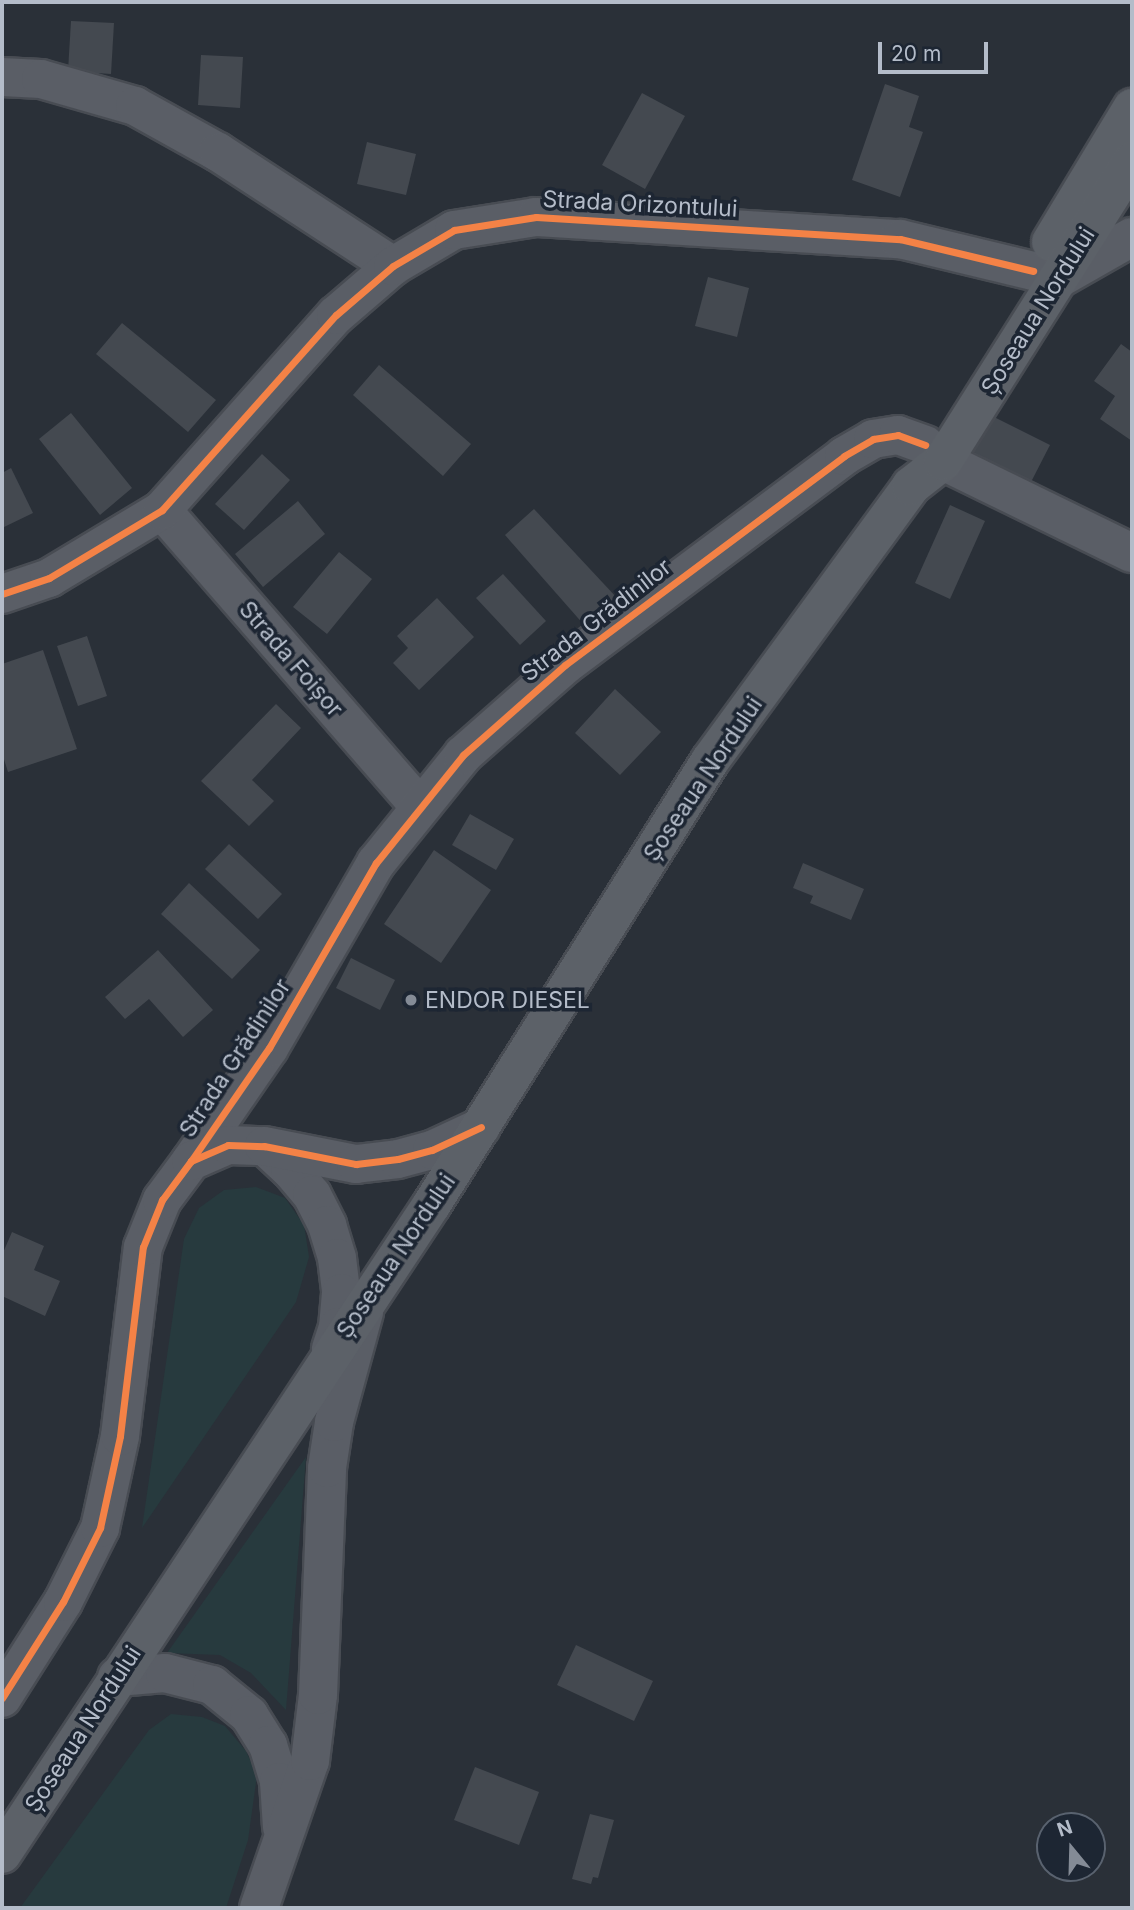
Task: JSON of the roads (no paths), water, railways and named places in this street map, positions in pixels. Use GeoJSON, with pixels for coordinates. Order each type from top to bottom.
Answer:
{"type":"FeatureCollection","features":[{"type":"Feature","properties":{"kind":"main road","name":"Șoseaua Nordului"},"geometry":{"type":"LineString","coordinates":[[2,1854],[481,1127],[710,761],[934,453],[1046,275],[1132,108]]}},
{"type":"Feature","properties":{"kind":"main road","name":"Șoseaua Nordului"},"geometry":{"type":"LineString","coordinates":[[1046,275],[1132,162]]}},
{"type":"Feature","properties":{"kind":"street"},"geometry":{"type":"LineString","coordinates":[[2,77],[41,79],[135,106],[219,152],[393,266]]}},
{"type":"Feature","properties":{"kind":"street","name":"Strada Orizontului"},"geometry":{"type":"LineString","coordinates":[[2,594],[49,578],[162,510],[336,315],[393,266],[454,230],[536,217],[900,240],[1046,275]]}},
{"type":"Feature","properties":{"kind":"street"},"geometry":{"type":"LineString","coordinates":[[1046,275],[1132,237]]}},
{"type":"Feature","properties":{"kind":"street","name":"Strada Grădinilor"},"geometry":{"type":"LineString","coordinates":[[2,1698],[63,1602],[100,1528],[120,1436],[143,1247],[162,1200],[269,1048],[376,863],[463,755],[565,665],[844,456],[873,439],[898,435],[1132,553]]}},
{"type":"Feature","properties":{"kind":"street","name":"Strada Foișor"},"geometry":{"type":"LineString","coordinates":[[162,510],[420,807]]}},
{"type":"Feature","properties":{"kind":"street","name":"Strada Grădinilor"},"geometry":{"type":"LineString","coordinates":[[191,1161],[228,1145],[264,1146],[356,1164],[398,1159],[432,1150],[481,1127]]}},
{"type":"Feature","properties":{"kind":"street"},"geometry":{"type":"LineString","coordinates":[[264,1146],[290,1168],[312,1195],[331,1236],[337,1258],[341,1293],[338,1326],[328,1360]]}},
{"type":"Feature","properties":{"kind":"street"},"geometry":{"type":"LineString","coordinates":[[259,1908],[310,1761],[318,1696],[327,1468],[334,1422],[368,1298]]}},
{"type":"Feature","properties":{"kind":"street"},"geometry":{"type":"LineString","coordinates":[[117,1677],[166,1673],[212,1685],[249,1715],[268,1745],[279,1782],[283,1842]]}},
{"type":"Feature","properties":{"kind":"place","name":"ENDOR DIESEL"},"geometry":{"type":"Point","coordinates":[411,1000]}}]}
